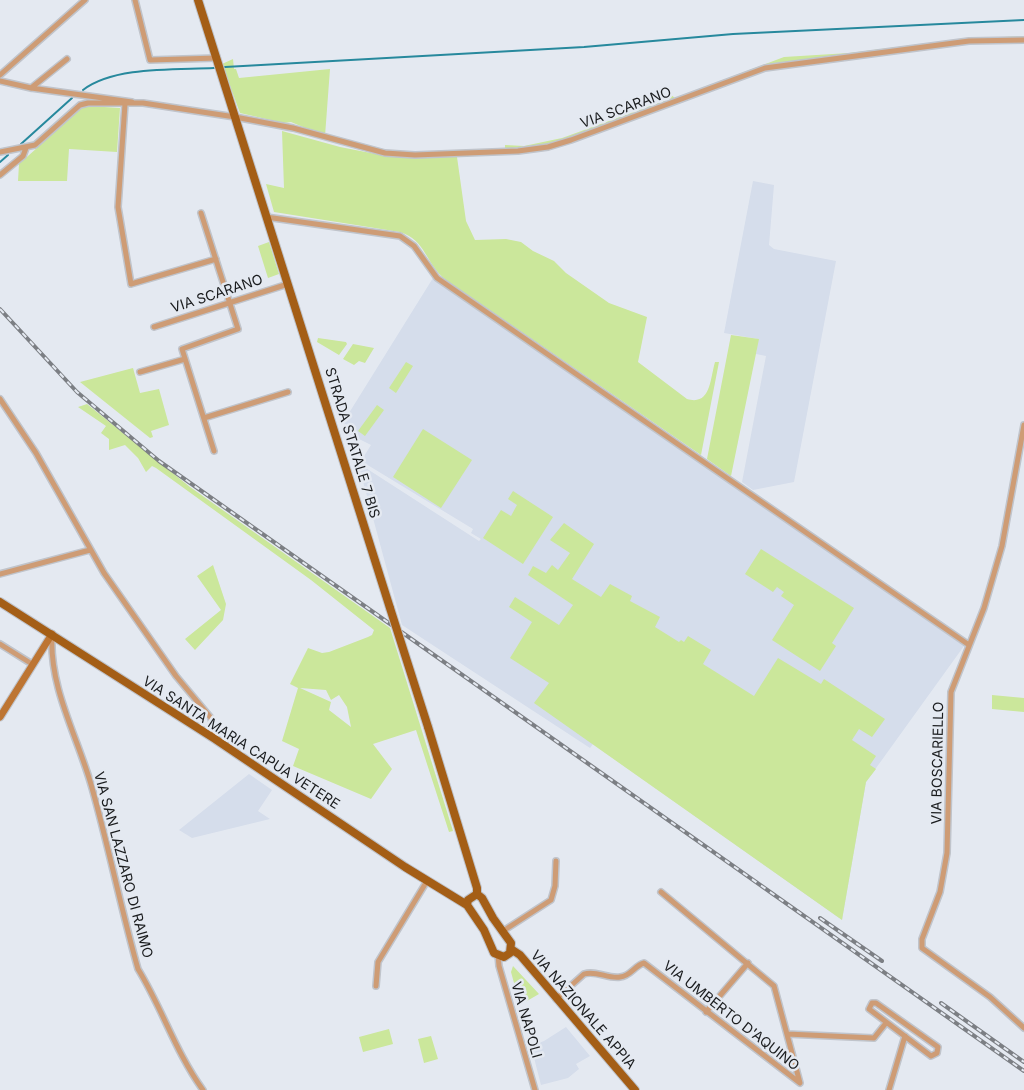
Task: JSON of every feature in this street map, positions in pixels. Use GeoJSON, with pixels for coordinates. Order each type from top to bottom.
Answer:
{"type":"FeatureCollection","features":[{"type":"Feature","properties":{"kind":"main road","name":"STRADA STATALE 7 BIS"},"geometry":{"type":"LineString","coordinates":[[198,0],[428,727],[477,888],[477,894]]}},
{"type":"Feature","properties":{"kind":"main road","name":"VIA SANTA MARIA CAPUA VETERE"},"geometry":{"type":"LineString","coordinates":[[0,602],[215,739],[467,905]]}},
{"type":"Feature","properties":{"kind":"main road"},"geometry":{"type":"LineString","coordinates":[[477,894],[468,900],[467,905],[484,930],[494,953],[498,955]]}},
{"type":"Feature","properties":{"kind":"main road","name":"VIA NAZIONALE APPIA"},"geometry":{"type":"LineString","coordinates":[[477,894],[482,898],[492,918],[511,943],[511,949],[504,957],[498,955]]}},
{"type":"Feature","properties":{"kind":"main road","name":"VIA NAZIONALE APPIA"},"geometry":{"type":"LineString","coordinates":[[511,949],[520,955],[635,1090]]}},
{"type":"Feature","properties":{"kind":"street"},"geometry":{"type":"LineString","coordinates":[[0,75],[85,0]]}},
{"type":"Feature","properties":{"kind":"street"},"geometry":{"type":"LineString","coordinates":[[135,0],[150,60],[216,58]]}},
{"type":"Feature","properties":{"kind":"street","name":"VIA SCARANO"},"geometry":{"type":"LineString","coordinates":[[143,103],[293,128],[385,153],[415,155],[518,150],[548,147],[571,140],[765,68],[969,42],[1024,40]]}},
{"type":"Feature","properties":{"kind":"street"},"geometry":{"type":"LineString","coordinates":[[31,88],[67,59]]}},
{"type":"Feature","properties":{"kind":"street"},"geometry":{"type":"LineString","coordinates":[[0,80],[31,88],[143,103]]}},
{"type":"Feature","properties":{"kind":"street"},"geometry":{"type":"LineString","coordinates":[[0,152],[35,145],[84,103],[143,103]]}},
{"type":"Feature","properties":{"kind":"street"},"geometry":{"type":"LineString","coordinates":[[125,104],[118,207],[131,284],[216,259]]}},
{"type":"Feature","properties":{"kind":"street"},"geometry":{"type":"LineString","coordinates":[[0,175],[23,156],[26,148]]}},
{"type":"Feature","properties":{"kind":"street"},"geometry":{"type":"LineString","coordinates":[[201,213],[238,330],[182,349],[214,451]]}},
{"type":"Feature","properties":{"kind":"street"},"geometry":{"type":"LineString","coordinates":[[266,217],[400,236],[408,240],[437,278],[969,645]]}},
{"type":"Feature","properties":{"kind":"street","name":"VIA SCARANO"},"geometry":{"type":"LineString","coordinates":[[154,326],[288,284]]}},
{"type":"Feature","properties":{"kind":"street"},"geometry":{"type":"LineString","coordinates":[[140,372],[185,359]]}},
{"type":"Feature","properties":{"kind":"street"},"geometry":{"type":"LineString","coordinates":[[204,418],[288,392]]}},
{"type":"Feature","properties":{"kind":"street"},"geometry":{"type":"LineString","coordinates":[[0,399],[36,452],[90,550],[170,668],[210,718],[215,739]]}},
{"type":"Feature","properties":{"kind":"street","name":"VIA BOSCARIELLO"},"geometry":{"type":"LineString","coordinates":[[1024,426],[1002,546],[984,608],[951,692],[947,854],[940,892],[922,939],[922,948],[990,997],[1024,1028]]}},
{"type":"Feature","properties":{"kind":"street"},"geometry":{"type":"LineString","coordinates":[[0,574],[90,550]]}},
{"type":"Feature","properties":{"kind":"street"},"geometry":{"type":"LineString","coordinates":[[0,717],[52,634]]}},
{"type":"Feature","properties":{"kind":"street","name":"VIA SAN LAZZARO DI RAIMO"},"geometry":{"type":"LineString","coordinates":[[52,634],[52,649],[58,689],[92,788],[138,969],[154,995],[169,1030],[203,1090]]}},
{"type":"Feature","properties":{"kind":"street"},"geometry":{"type":"LineString","coordinates":[[0,644],[32,664]]}},
{"type":"Feature","properties":{"kind":"street"},"geometry":{"type":"LineString","coordinates":[[503,931],[551,900],[555,886],[556,861]]}},
{"type":"Feature","properties":{"kind":"street"},"geometry":{"type":"LineString","coordinates":[[376,986],[378,962],[428,881]]}},
{"type":"Feature","properties":{"kind":"street"},"geometry":{"type":"LineString","coordinates":[[661,892],[774,986],[787,1034],[874,1038],[886,1022]]}},
{"type":"Feature","properties":{"kind":"street","name":"VIA NAPOLI"},"geometry":{"type":"LineString","coordinates":[[498,955],[499,966],[535,1090]]}},
{"type":"Feature","properties":{"kind":"street","name":"VIA UMBERTO D'AQUINO"},"geometry":{"type":"LineString","coordinates":[[556,999],[584,974],[589,972],[619,978],[628,976],[639,964],[644,963],[800,1083],[787,1034]]}},
{"type":"Feature","properties":{"kind":"street"},"geometry":{"type":"LineString","coordinates":[[706,1012],[748,963]]}},
{"type":"Feature","properties":{"kind":"street"},"geometry":{"type":"LineString","coordinates":[[872,1003],[876,1003],[900,1020],[938,1047],[937,1053],[931,1056],[893,1028],[870,1009],[872,1003]]}},
{"type":"Feature","properties":{"kind":"street"},"geometry":{"type":"LineString","coordinates":[[893,1028],[892,1021],[900,1020]]}},
{"type":"Feature","properties":{"kind":"street"},"geometry":{"type":"LineString","coordinates":[[911,1041],[917,1039],[917,1032]]}},
{"type":"Feature","properties":{"kind":"street"},"geometry":{"type":"LineString","coordinates":[[889,1090],[905,1036]]}},
{"type":"Feature","properties":{"kind":"shaded area"},"geometry":{"type":"Polygon","coordinates":[[[753,181],[774,185],[769,245],[774,249],[836,261],[794,482],[753,490],[742,482],[766,356],[756,354],[758,339],[724,333],[753,181]]]}},
{"type":"Feature","properties":{"kind":"shaded area"},"geometry":{"type":"Polygon","coordinates":[[[433,278],[964,646],[866,782],[842,920],[593,744],[590,748],[402,625],[358,463],[479,541],[481,539],[471,533],[473,529],[361,461],[371,445],[359,439],[348,443],[344,421],[433,278]]]}},
{"type":"Feature","properties":{"kind":"shaded area"},"geometry":{"type":"Polygon","coordinates":[[[249,774],[272,790],[258,811],[270,819],[192,838],[179,830],[249,774]]]}},
{"type":"Feature","properties":{"kind":"shaded area"},"geometry":{"type":"Polygon","coordinates":[[[566,1027],[590,1056],[576,1064],[579,1069],[568,1078],[541,1085],[531,1046],[544,1041],[566,1027]]]}},
{"type":"Feature","properties":{"kind":"green space"},"geometry":{"type":"Polygon","coordinates":[[[1024,36],[1024,38],[966,41],[777,63],[673,101],[669,99],[670,94],[675,98],[784,57],[849,53],[962,39],[1024,36]]]}},
{"type":"Feature","properties":{"kind":"green space"},"geometry":{"type":"Polygon","coordinates":[[[233,59],[234,69],[236,69],[239,78],[330,69],[325,136],[291,122],[284,123],[240,113],[222,64],[233,59]]]}},
{"type":"Feature","properties":{"kind":"green space"},"geometry":{"type":"Polygon","coordinates":[[[664,101],[666,104],[552,143],[505,149],[505,145],[524,146],[562,138],[664,101]]]}},
{"type":"Feature","properties":{"kind":"green space"},"geometry":{"type":"Polygon","coordinates":[[[83,107],[120,108],[117,152],[69,149],[67,181],[18,181],[19,164],[83,107]]]}},
{"type":"Feature","properties":{"kind":"green space"},"geometry":{"type":"Polygon","coordinates":[[[282,131],[340,147],[391,157],[457,157],[466,221],[475,240],[506,239],[521,242],[533,251],[554,261],[566,273],[609,303],[647,317],[638,362],[687,399],[701,399],[705,395],[715,362],[719,362],[701,455],[446,280],[415,240],[409,236],[400,232],[274,212],[266,184],[284,188],[282,131]]]}},
{"type":"Feature","properties":{"kind":"green space"},"geometry":{"type":"Polygon","coordinates":[[[269,242],[279,274],[268,278],[258,246],[269,242]]]}},
{"type":"Feature","properties":{"kind":"green space"},"geometry":{"type":"Polygon","coordinates":[[[731,335],[759,339],[731,476],[707,459],[731,335]]]}},
{"type":"Feature","properties":{"kind":"green space"},"geometry":{"type":"Polygon","coordinates":[[[318,338],[346,342],[347,344],[339,355],[317,342],[318,338]]]}},
{"type":"Feature","properties":{"kind":"green space"},"geometry":{"type":"Polygon","coordinates":[[[353,344],[374,348],[365,363],[359,361],[354,365],[343,359],[353,344]]]}},
{"type":"Feature","properties":{"kind":"green space"},"geometry":{"type":"Polygon","coordinates":[[[406,362],[413,366],[396,393],[389,388],[406,362]]]}},
{"type":"Feature","properties":{"kind":"green space"},"geometry":{"type":"Polygon","coordinates":[[[133,368],[140,393],[159,389],[169,425],[151,431],[153,437],[150,438],[80,382],[133,368]]]}},
{"type":"Feature","properties":{"kind":"green space"},"geometry":{"type":"Polygon","coordinates":[[[87,404],[190,487],[390,628],[453,831],[449,832],[416,730],[373,744],[392,769],[371,799],[293,766],[299,749],[282,741],[298,688],[290,684],[308,648],[322,653],[329,652],[368,637],[372,635],[374,630],[311,580],[156,468],[152,466],[146,472],[138,458],[125,445],[109,450],[109,439],[101,433],[106,426],[78,407],[87,404]],[[300,688],[331,702],[329,710],[351,727],[347,707],[339,695],[331,700],[326,690],[300,688]]]}},
{"type":"Feature","properties":{"kind":"green space"},"geometry":{"type":"Polygon","coordinates":[[[377,405],[384,410],[365,436],[358,431],[377,405]]]}},
{"type":"Feature","properties":{"kind":"green space"},"geometry":{"type":"Polygon","coordinates":[[[423,429],[472,460],[441,508],[393,477],[423,429]]]}},
{"type":"Feature","properties":{"kind":"green space"},"geometry":{"type":"Polygon","coordinates":[[[513,491],[553,517],[523,564],[483,538],[501,510],[511,516],[517,505],[508,499],[513,491]]]}},
{"type":"Feature","properties":{"kind":"green space"},"geometry":{"type":"Polygon","coordinates":[[[564,523],[594,544],[572,579],[601,597],[610,584],[632,596],[630,601],[660,617],[655,627],[679,642],[681,640],[684,642],[688,636],[711,650],[703,664],[754,696],[778,658],[821,684],[824,679],[885,719],[872,737],[859,729],[852,740],[876,756],[870,765],[876,769],[866,782],[842,920],[534,703],[549,683],[510,658],[532,622],[509,607],[515,597],[559,625],[573,605],[528,575],[533,566],[546,573],[552,565],[558,570],[570,553],[550,540],[564,523]]]}},
{"type":"Feature","properties":{"kind":"green space"},"geometry":{"type":"Polygon","coordinates":[[[761,549],[854,608],[832,643],[836,646],[820,671],[772,640],[794,605],[781,596],[784,592],[777,587],[773,592],[745,574],[761,549]]]}},
{"type":"Feature","properties":{"kind":"green space"},"geometry":{"type":"Polygon","coordinates":[[[213,565],[226,604],[223,620],[195,650],[185,639],[221,610],[197,576],[213,565]]]}},
{"type":"Feature","properties":{"kind":"green space"},"geometry":{"type":"Polygon","coordinates":[[[992,695],[1024,698],[1024,712],[992,709],[992,695]]]}},
{"type":"Feature","properties":{"kind":"green space"},"geometry":{"type":"Polygon","coordinates":[[[513,966],[539,994],[520,1005],[511,972],[513,966]]]}},
{"type":"Feature","properties":{"kind":"green space"},"geometry":{"type":"Polygon","coordinates":[[[389,1029],[393,1044],[363,1052],[359,1037],[389,1029]]]}},
{"type":"Feature","properties":{"kind":"green space"},"geometry":{"type":"Polygon","coordinates":[[[431,1036],[438,1059],[424,1063],[418,1039],[431,1036]]]}},
{"type":"Feature","properties":{"kind":"waterway"},"geometry":{"type":"LineString","coordinates":[[225,67],[584,47],[733,34],[1024,20]]}},
{"type":"Feature","properties":{"kind":"waterway"},"geometry":{"type":"LineString","coordinates":[[83,90],[96,82],[128,73],[214,68]]}},
{"type":"Feature","properties":{"kind":"waterway"},"geometry":{"type":"LineString","coordinates":[[21,144],[72,98]]}},
{"type":"Feature","properties":{"kind":"waterway"},"geometry":{"type":"LineString","coordinates":[[0,162],[8,155]]}},
{"type":"Feature","properties":{"kind":"railway"},"geometry":{"type":"LineString","coordinates":[[0,309],[77,392],[159,461],[1024,1071]]}},
{"type":"Feature","properties":{"kind":"railway"},"geometry":{"type":"LineString","coordinates":[[820,918],[882,961]]}},
{"type":"Feature","properties":{"kind":"railway"},"geometry":{"type":"LineString","coordinates":[[941,1003],[1024,1062]]}}]}
